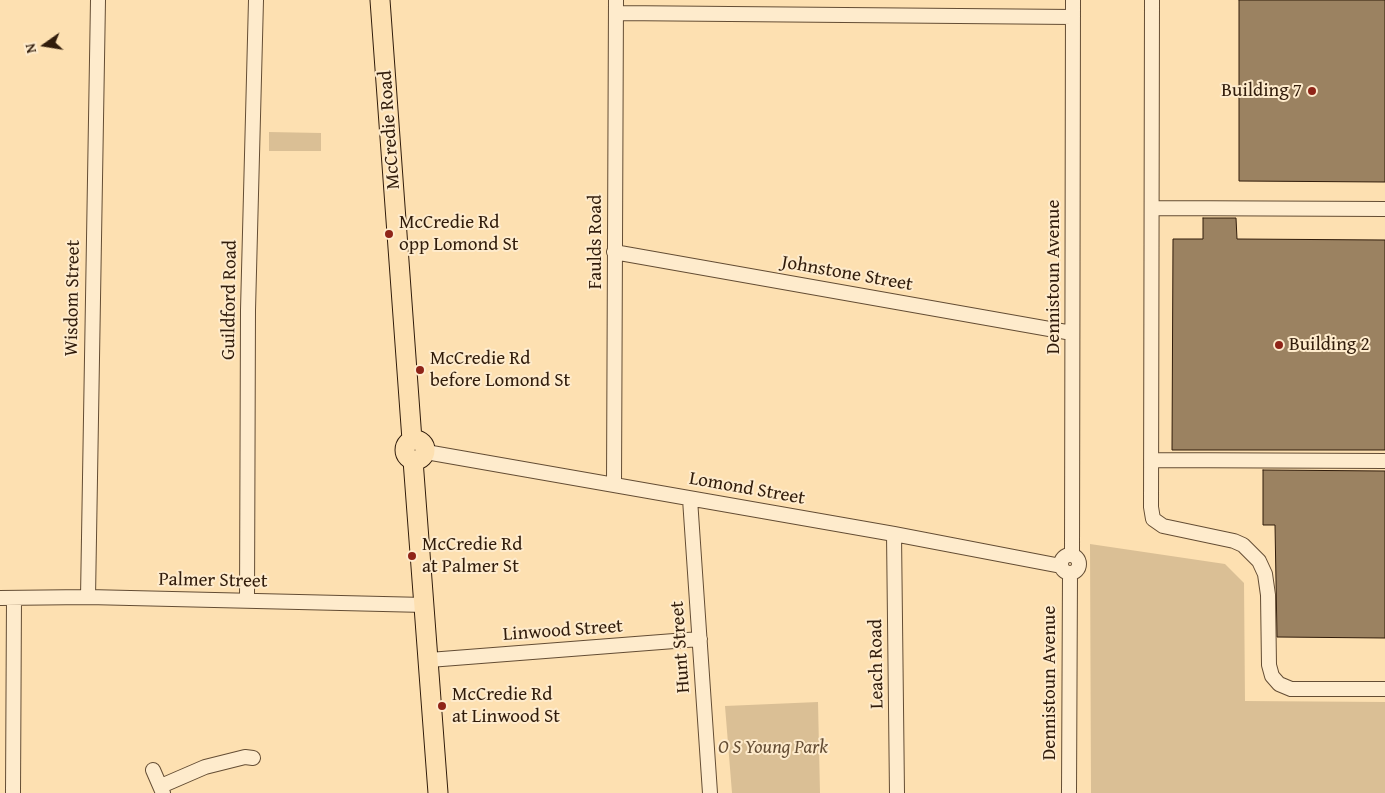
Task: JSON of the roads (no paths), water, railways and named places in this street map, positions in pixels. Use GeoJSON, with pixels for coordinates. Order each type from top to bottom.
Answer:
{"type":"FeatureCollection","features":[{"type":"Feature","properties":{"kind":"main road","name":"McCredie Road"},"geometry":{"type":"LineString","coordinates":[[380,0],[417,451],[438,793]]}},
{"type":"Feature","properties":{"kind":"street","name":"Wisdom Street"},"geometry":{"type":"LineString","coordinates":[[88,597],[98,0]]}},
{"type":"Feature","properties":{"kind":"street","name":"Guildford Road"},"geometry":{"type":"LineString","coordinates":[[248,600],[248,310],[256,0]]}},
{"type":"Feature","properties":{"kind":"street","name":"Dennistoun Avenue"},"geometry":{"type":"LineString","coordinates":[[1069,793],[1065,570],[1063,557],[1072,555],[1073,0]]}},
{"type":"Feature","properties":{"kind":"street"},"geometry":{"type":"LineString","coordinates":[[1152,0],[1151,507],[1156,523],[1234,541],[1250,552],[1262,567],[1268,595],[1269,665],[1272,676],[1279,684],[1291,689],[1385,688]]}},
{"type":"Feature","properties":{"kind":"street"},"geometry":{"type":"LineString","coordinates":[[616,7],[1073,17]]}},
{"type":"Feature","properties":{"kind":"street","name":"Faulds Road"},"geometry":{"type":"LineString","coordinates":[[614,484],[616,7]]}},
{"type":"Feature","properties":{"kind":"street"},"geometry":{"type":"LineString","coordinates":[[1152,208],[1385,208]]}},
{"type":"Feature","properties":{"kind":"street","name":"Johnstone Street"},"geometry":{"type":"LineString","coordinates":[[614,252],[1072,333]]}},
{"type":"Feature","properties":{"kind":"street","name":"Lomond Street"},"geometry":{"type":"LineString","coordinates":[[417,451],[894,534],[1065,570]]}},
{"type":"Feature","properties":{"kind":"street"},"geometry":{"type":"LineString","coordinates":[[1151,460],[1385,461]]}},
{"type":"Feature","properties":{"kind":"street","name":"Hunt Street"},"geometry":{"type":"LineString","coordinates":[[690,499],[710,793]]}},
{"type":"Feature","properties":{"kind":"street","name":"Leach Road"},"geometry":{"type":"LineString","coordinates":[[894,534],[897,793]]}},
{"type":"Feature","properties":{"kind":"street","name":"Palmer Street"},"geometry":{"type":"LineString","coordinates":[[0,598],[88,597],[425,605]]}},
{"type":"Feature","properties":{"kind":"street"},"geometry":{"type":"LineString","coordinates":[[13,793],[14,598]]}},
{"type":"Feature","properties":{"kind":"street","name":"Linwood Street"},"geometry":{"type":"LineString","coordinates":[[429,660],[700,639]]}},
{"type":"Feature","properties":{"kind":"street"},"geometry":{"type":"LineString","coordinates":[[153,770],[162,789],[205,767],[245,757],[253,758]]}},
{"type":"Feature","properties":{"kind":"place","name":"Building 7"},"geometry":{"type":"Point","coordinates":[1312,91]}},
{"type":"Feature","properties":{"kind":"place","name":"McCredie Rd opp Lomond St"},"geometry":{"type":"Point","coordinates":[389,234]}},
{"type":"Feature","properties":{"kind":"place","name":"Building 2"},"geometry":{"type":"Point","coordinates":[1279,345]}},
{"type":"Feature","properties":{"kind":"place","name":"McCredie Rd before Lomond St"},"geometry":{"type":"Point","coordinates":[420,370]}},
{"type":"Feature","properties":{"kind":"place","name":"McCredie Rd at Palmer St"},"geometry":{"type":"Point","coordinates":[412,556]}},
{"type":"Feature","properties":{"kind":"place","name":"McCredie Rd at Linwood St"},"geometry":{"type":"Point","coordinates":[442,706]}},
{"type":"Feature","properties":{"kind":"park label","name":"O S Young Park"},"geometry":{"type":"Point","coordinates":[773,748]}}]}
